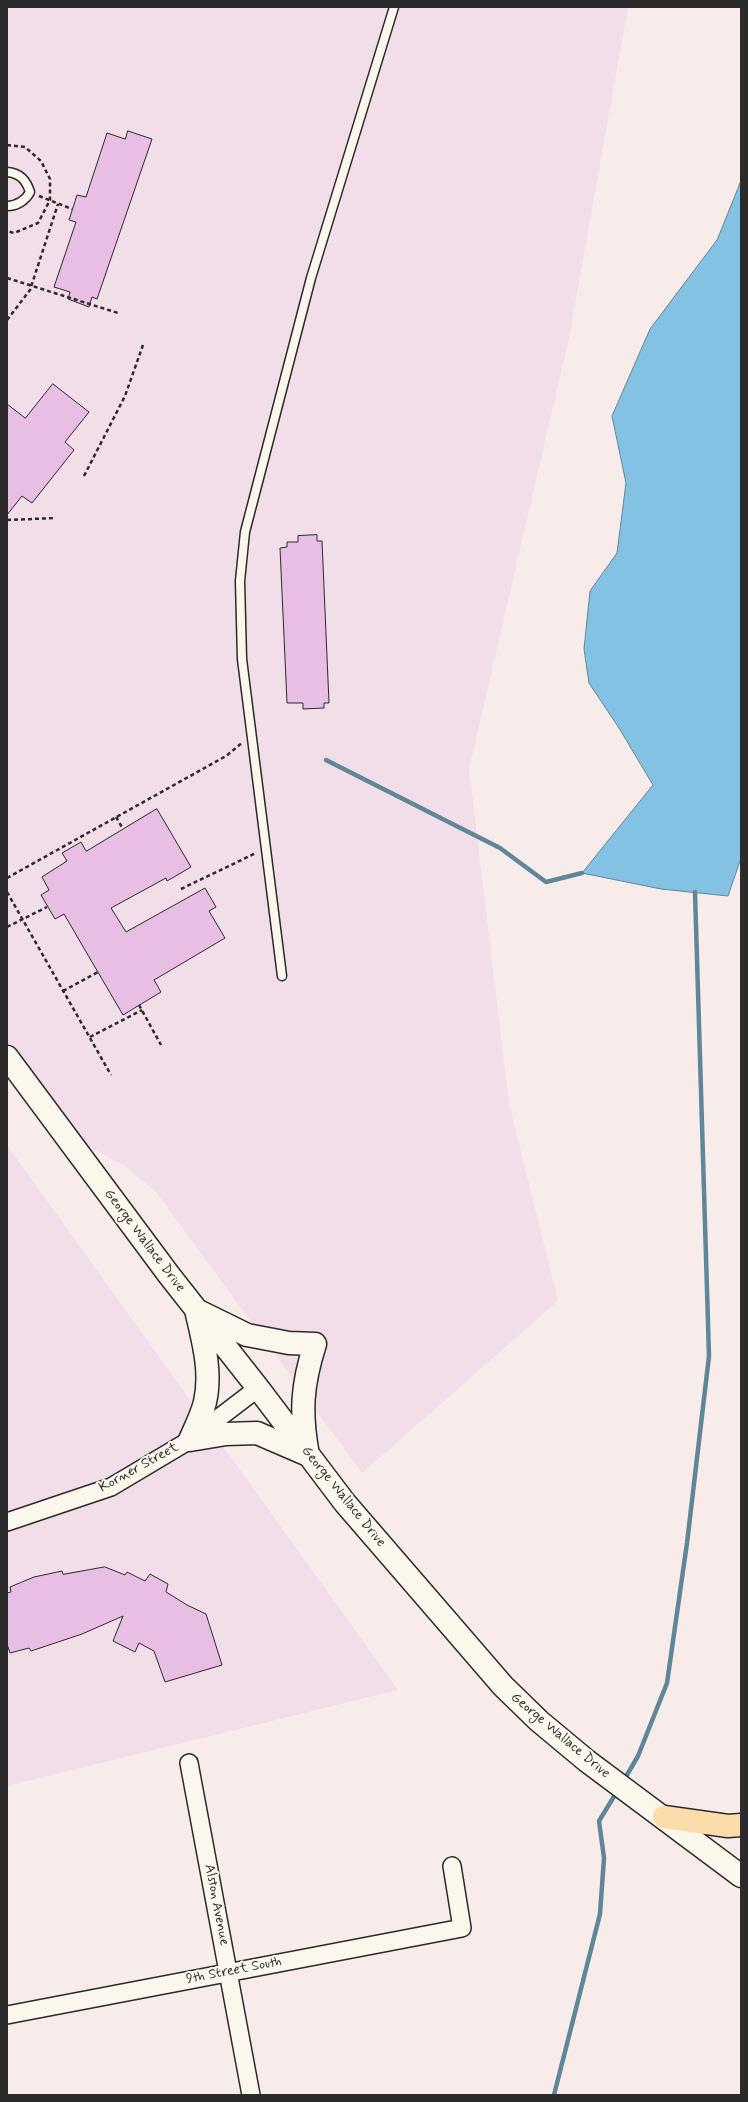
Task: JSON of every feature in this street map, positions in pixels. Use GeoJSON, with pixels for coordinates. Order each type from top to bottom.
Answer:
{"type":"FeatureCollection","features":[{"type":"Feature","properties":{"kind":"highway"},"geometry":{"type":"LineString","coordinates":[[664,1817],[728,1826],[741,1825]]}},
{"type":"Feature","properties":{"kind":"street","name":"George Wallace Drive"},"geometry":{"type":"LineString","coordinates":[[7,1058],[196,1310],[258,1388],[345,1503],[503,1686],[539,1721],[587,1762],[664,1817],[741,1876]]}},
{"type":"Feature","properties":{"kind":"street"},"geometry":{"type":"LineString","coordinates":[[190,1440],[204,1404],[208,1388],[205,1349],[196,1310]]}},
{"type":"Feature","properties":{"kind":"street"},"geometry":{"type":"LineString","coordinates":[[196,1310],[247,1335],[289,1343],[315,1344],[306,1372],[302,1409],[303,1428],[308,1455]]}},
{"type":"Feature","properties":{"kind":"street","name":"Korner Street"},"geometry":{"type":"LineString","coordinates":[[7,1522],[111,1487],[190,1440],[258,1388]]}},
{"type":"Feature","properties":{"kind":"street"},"geometry":{"type":"LineString","coordinates":[[190,1440],[226,1434],[257,1433],[308,1455]]}},
{"type":"Feature","properties":{"kind":"street","name":"Alston Avenue"},"geometry":{"type":"LineString","coordinates":[[188,1763],[229,1972],[251,2095]]}},
{"type":"Feature","properties":{"kind":"street","name":"9th Street South"},"geometry":{"type":"LineString","coordinates":[[7,2015],[462,1928],[452,1866]]}},
{"type":"Feature","properties":{"kind":"lane"},"geometry":{"type":"LineString","coordinates":[[282,976],[242,659],[240,581],[244,532],[311,278],[394,7]]}},
{"type":"Feature","properties":{"kind":"lane"},"geometry":{"type":"LineString","coordinates":[[7,172],[18,174],[27,182],[30,192],[26,199],[12,206],[7,206]]}},
{"type":"Feature","properties":{"kind":"path"},"geometry":{"type":"LineString","coordinates":[[30,192],[72,209]]}},
{"type":"Feature","properties":{"kind":"path"},"geometry":{"type":"LineString","coordinates":[[7,320],[31,285],[58,204]]}},
{"type":"Feature","properties":{"kind":"path"},"geometry":{"type":"LineString","coordinates":[[7,278],[118,313]]}},
{"type":"Feature","properties":{"kind":"path"},"geometry":{"type":"LineString","coordinates":[[84,476],[125,396],[143,345]]}},
{"type":"Feature","properties":{"kind":"path"},"geometry":{"type":"LineString","coordinates":[[7,520],[56,518]]}},
{"type":"Feature","properties":{"kind":"path"},"geometry":{"type":"LineString","coordinates":[[7,878],[226,756],[252,735]]}},
{"type":"Feature","properties":{"kind":"path"},"geometry":{"type":"LineString","coordinates":[[116,817],[123,829]]}},
{"type":"Feature","properties":{"kind":"path"},"geometry":{"type":"LineString","coordinates":[[182,889],[266,849]]}},
{"type":"Feature","properties":{"kind":"path"},"geometry":{"type":"LineString","coordinates":[[7,892],[111,1075]]}},
{"type":"Feature","properties":{"kind":"path"},"geometry":{"type":"LineString","coordinates":[[7,927],[23,920],[47,906]]}},
{"type":"Feature","properties":{"kind":"path"},"geometry":{"type":"LineString","coordinates":[[63,991],[98,972]]}},
{"type":"Feature","properties":{"kind":"path"},"geometry":{"type":"LineString","coordinates":[[139,1005],[161,1046]]}},
{"type":"Feature","properties":{"kind":"path"},"geometry":{"type":"LineString","coordinates":[[90,1037],[142,1010]]}},
{"type":"Feature","properties":{"kind":"shaded area"},"geometry":{"type":"Polygon","coordinates":[[[7,7],[628,7],[569,338],[469,769],[509,1103],[558,1301],[362,1473],[156,1192],[125,1166],[63,1133],[7,1057],[7,7]]]}},
{"type":"Feature","properties":{"kind":"shaded area"},"geometry":{"type":"Polygon","coordinates":[[[7,1145],[398,1690],[7,1786],[7,1145]]]}},
{"type":"Feature","properties":{"kind":"water"},"geometry":{"type":"Polygon","coordinates":[[[741,181],[741,858],[728,896],[661,889],[582,873],[653,785],[619,728],[589,683],[584,649],[590,591],[617,553],[626,483],[612,416],[650,329],[717,240],[741,181]]]}},
{"type":"Feature","properties":{"kind":"building"},"geometry":{"type":"Polygon","coordinates":[[[128,131],[152,139],[97,299],[92,297],[89,307],[68,299],[70,292],[54,287],[76,222],[69,220],[77,195],[86,197],[107,133],[125,139],[128,131]]]}},
{"type":"Feature","properties":{"kind":"building"},"geometry":{"type":"Polygon","coordinates":[[[53,384],[89,412],[65,442],[74,450],[32,503],[22,496],[7,515],[7,404],[25,418],[53,384]]]}},
{"type":"Feature","properties":{"kind":"building"},"geometry":{"type":"Polygon","coordinates":[[[317,535],[317,541],[322,541],[329,703],[324,703],[324,708],[303,709],[303,703],[287,703],[280,548],[287,547],[287,542],[298,542],[298,536],[317,535]]]}},
{"type":"Feature","properties":{"kind":"building"},"geometry":{"type":"Polygon","coordinates":[[[157,809],[191,867],[167,881],[166,878],[111,908],[126,932],[205,888],[216,907],[209,911],[225,938],[154,980],[161,992],[123,1015],[64,914],[55,919],[41,895],[49,890],[42,877],[67,861],[62,853],[81,842],[86,851],[157,809]]]}},
{"type":"Feature","properties":{"kind":"building"},"geometry":{"type":"Polygon","coordinates":[[[105,1567],[125,1575],[127,1572],[145,1581],[150,1574],[168,1584],[166,1592],[187,1605],[206,1614],[222,1665],[165,1682],[154,1651],[139,1643],[135,1652],[113,1641],[123,1616],[82,1634],[31,1651],[29,1648],[10,1653],[7,1644],[7,1593],[11,1592],[10,1587],[34,1577],[62,1571],[63,1574],[105,1567]]]}},
{"type":"Feature","properties":{"kind":"waterway"},"geometry":{"type":"LineString","coordinates":[[326,760],[500,848],[546,882],[582,873]]}},
{"type":"Feature","properties":{"kind":"waterway"},"geometry":{"type":"LineString","coordinates":[[624,1780],[638,1756],[667,1683],[687,1543],[709,1356],[695,892]]}},
{"type":"Feature","properties":{"kind":"waterway"},"geometry":{"type":"LineString","coordinates":[[554,2095],[600,1914],[604,1858],[599,1821],[618,1790]]}}]}
